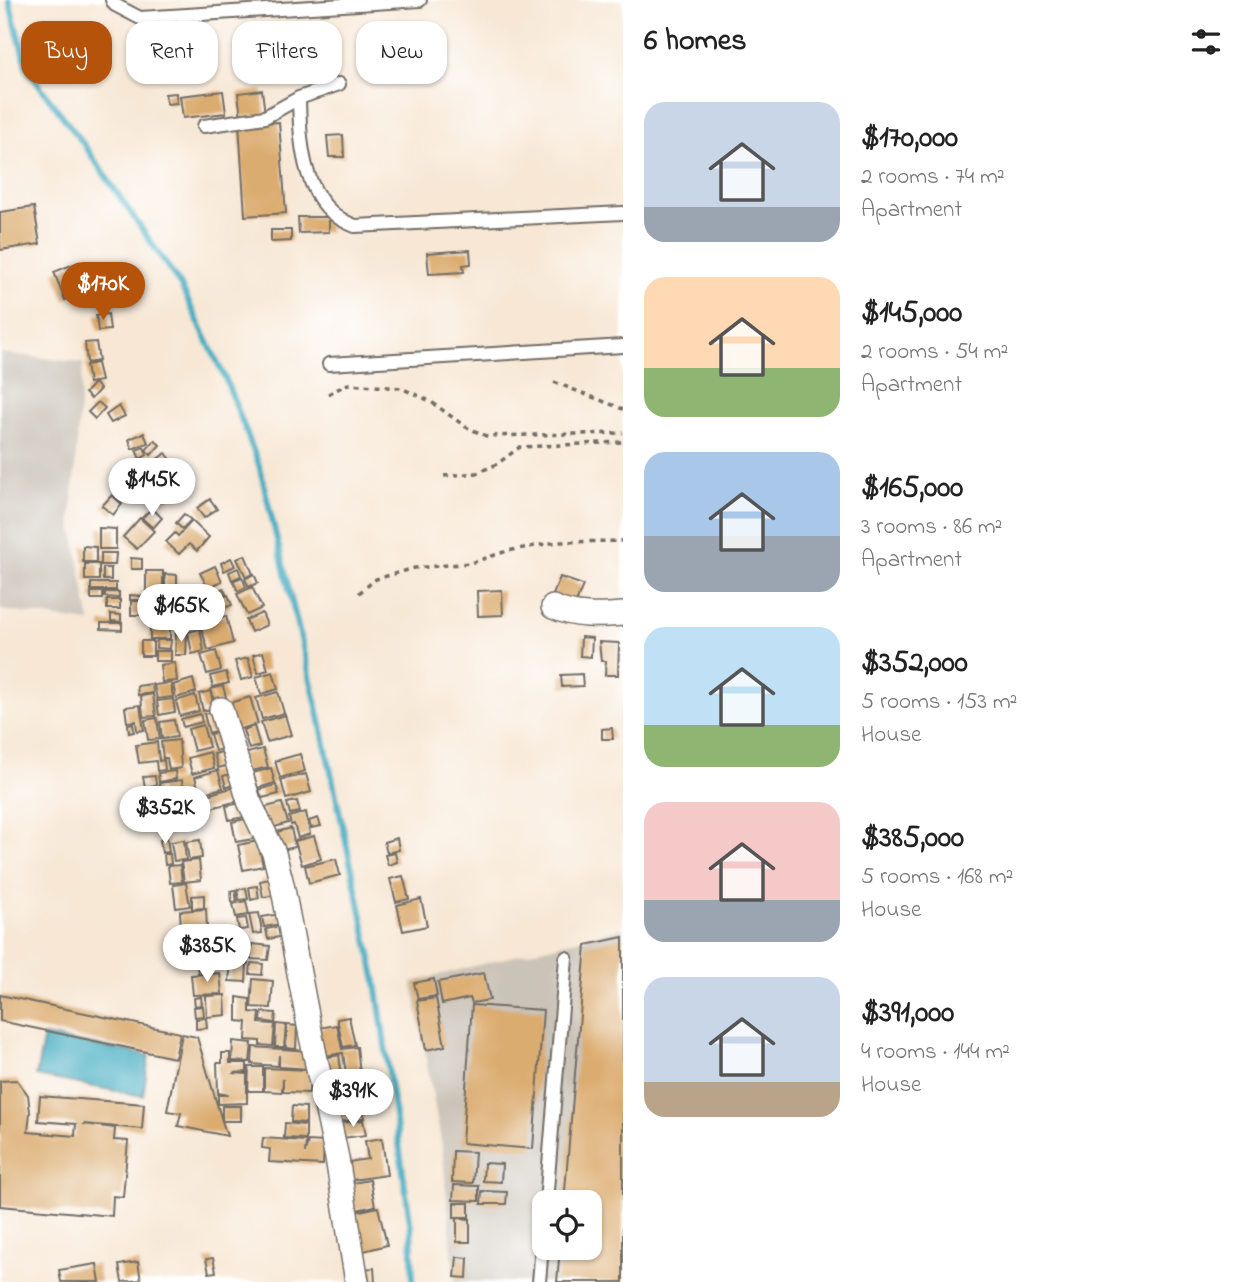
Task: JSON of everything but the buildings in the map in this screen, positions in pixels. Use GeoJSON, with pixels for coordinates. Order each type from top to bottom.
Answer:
{"type":"FeatureCollection","features":[{"type":"Feature","properties":{"kind":"street"},"geometry":{"type":"LineString","coordinates":[[553,607],[579,614],[623,614]]}},
{"type":"Feature","properties":{"kind":"street"},"geometry":{"type":"LineString","coordinates":[[221,709],[249,801],[274,853],[282,884],[337,1158],[357,1282]]}},
{"type":"Feature","properties":{"kind":"lane"},"geometry":{"type":"LineString","coordinates":[[112,0],[115,5],[140,18],[420,0]]}},
{"type":"Feature","properties":{"kind":"lane"},"geometry":{"type":"LineString","coordinates":[[204,126],[265,117],[299,98],[339,84]]}},
{"type":"Feature","properties":{"kind":"lane"},"geometry":{"type":"LineString","coordinates":[[299,98],[300,141],[310,180],[330,211],[341,221],[355,226],[623,213]]}},
{"type":"Feature","properties":{"kind":"lane"},"geometry":{"type":"LineString","coordinates":[[329,364],[623,346]]}},
{"type":"Feature","properties":{"kind":"lane"},"geometry":{"type":"LineString","coordinates":[[547,1190],[566,958]]}},
{"type":"Feature","properties":{"kind":"lane"},"geometry":{"type":"LineString","coordinates":[[539,1282],[541,1260]]}},
{"type":"Feature","properties":{"kind":"path"},"geometry":{"type":"LineString","coordinates":[[554,382],[623,409]]}},
{"type":"Feature","properties":{"kind":"path"},"geometry":{"type":"LineString","coordinates":[[328,394],[348,384],[401,388],[430,401],[466,427],[485,436],[623,433]]}},
{"type":"Feature","properties":{"kind":"path"},"geometry":{"type":"LineString","coordinates":[[444,477],[477,473],[497,464],[520,447],[623,442]]}},
{"type":"Feature","properties":{"kind":"path"},"geometry":{"type":"LineString","coordinates":[[359,593],[376,579],[415,568],[471,563],[507,551],[557,542],[623,541]]}},
{"type":"Feature","properties":{"kind":"shaded area"},"geometry":{"type":"Polygon","coordinates":[[[0,353],[83,363],[71,519],[90,622],[0,610],[0,353]]]}},
{"type":"Feature","properties":{"kind":"shaded area"},"geometry":{"type":"Polygon","coordinates":[[[623,928],[623,1282],[455,1282],[442,1146],[412,982],[623,928]]]}},
{"type":"Feature","properties":{"kind":"water"},"geometry":{"type":"Polygon","coordinates":[[[44,1036],[149,1055],[143,1096],[36,1076],[44,1036]]]}},
{"type":"Feature","properties":{"kind":"waterway"},"geometry":{"type":"LineString","coordinates":[[9,0],[27,69],[85,146],[181,286],[226,380],[259,465],[314,693],[376,982],[411,1228],[413,1282]]}}]}
